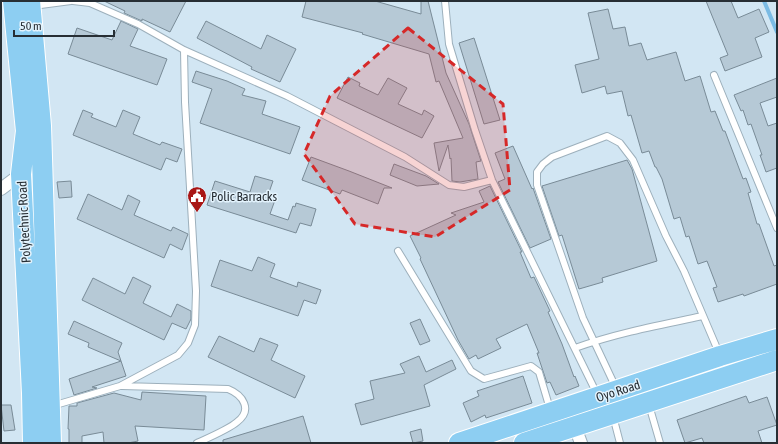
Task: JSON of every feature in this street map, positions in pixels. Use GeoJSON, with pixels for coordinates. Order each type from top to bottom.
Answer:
{"type":"FeatureCollection","features":[{"type":"Feature","properties":{"kind":"main road","name":"Polytechnic Road"},"geometry":{"type":"LineString","coordinates":[[23,5],[26,130],[21,174],[43,397],[51,443]]}},
{"type":"Feature","properties":{"kind":"main road","name":"Polytechnic Road"},"geometry":{"type":"LineString","coordinates":[[23,5],[41,126],[43,397],[33,443]]}},
{"type":"Feature","properties":{"kind":"main road","name":"Oyo Road"},"geometry":{"type":"LineString","coordinates":[[459,443],[720,356],[777,339]]}},
{"type":"Feature","properties":{"kind":"main road","name":"Oyo Road"},"geometry":{"type":"LineString","coordinates":[[524,443],[578,435],[613,413],[777,360]]}},
{"type":"Feature","properties":{"kind":"main road"},"geometry":{"type":"LineString","coordinates":[[608,394],[613,413]]}},
{"type":"Feature","properties":{"kind":"street"},"geometry":{"type":"LineString","coordinates":[[1,189],[21,174]]}},
{"type":"Feature","properties":{"kind":"lane"},"geometry":{"type":"LineString","coordinates":[[23,5],[72,1],[90,3],[138,24],[184,50],[287,96],[405,157],[449,185],[464,188],[492,180]]}},
{"type":"Feature","properties":{"kind":"lane"},"geometry":{"type":"LineString","coordinates":[[445,1],[449,44],[492,180],[575,348],[608,394]]}},
{"type":"Feature","properties":{"kind":"lane"},"geometry":{"type":"LineString","coordinates":[[120,386],[178,356],[188,343],[195,325],[196,291],[185,102],[184,50]]}},
{"type":"Feature","properties":{"kind":"lane"},"geometry":{"type":"LineString","coordinates":[[714,75],[777,228]]}},
{"type":"Feature","properties":{"kind":"lane"},"geometry":{"type":"LineString","coordinates":[[608,394],[594,341],[583,318],[537,185],[536,172],[552,157],[607,136],[620,143],[633,160],[666,236],[684,271],[704,316],[720,356]]}},
{"type":"Feature","properties":{"kind":"lane"},"geometry":{"type":"LineString","coordinates":[[398,251],[471,371],[484,379],[531,366],[539,372],[551,413]]}},
{"type":"Feature","properties":{"kind":"lane"},"geometry":{"type":"LineString","coordinates":[[575,348],[594,341],[632,331],[704,316]]}},
{"type":"Feature","properties":{"kind":"lane"},"geometry":{"type":"LineString","coordinates":[[43,397],[120,386],[228,389],[235,392],[242,398],[246,405],[244,414],[238,422],[197,443]]}},
{"type":"Feature","properties":{"kind":"lane"},"geometry":{"type":"LineString","coordinates":[[648,402],[660,443]]}},
{"type":"Feature","properties":{"kind":"lane"},"geometry":{"type":"LineString","coordinates":[[613,413],[620,443]]}},
{"type":"Feature","properties":{"kind":"highlighted area"},"geometry":{"type":"Polygon","coordinates":[[[408,28],[503,104],[510,190],[435,237],[355,224],[304,154],[330,96],[408,28]]]}},
{"type":"Feature","properties":{"kind":"building"},"geometry":{"type":"Polygon","coordinates":[[[104,1],[186,1],[170,32],[142,19],[142,21],[124,13],[125,11],[104,1]]]}},
{"type":"Feature","properties":{"kind":"building"},"geometry":{"type":"Polygon","coordinates":[[[306,1],[375,1],[421,14],[421,1],[428,1],[446,73],[469,124],[481,161],[476,162],[478,179],[460,182],[452,181],[451,158],[450,159],[448,145],[439,171],[434,143],[463,138],[439,81],[436,82],[429,54],[362,34],[363,33],[302,17],[306,1]]]}},
{"type":"Feature","properties":{"kind":"building"},"geometry":{"type":"Polygon","coordinates":[[[706,1],[731,1],[738,18],[759,9],[769,32],[755,38],[762,57],[725,71],[720,58],[728,55],[706,1]]]}},
{"type":"Feature","properties":{"kind":"building"},"geometry":{"type":"Polygon","coordinates":[[[608,9],[613,29],[625,27],[629,46],[641,43],[647,60],[676,52],[685,81],[700,76],[711,112],[715,111],[723,131],[725,131],[743,179],[746,178],[751,192],[748,193],[757,224],[759,224],[774,266],[777,265],[777,284],[744,296],[743,294],[718,302],[713,288],[717,287],[707,261],[698,264],[689,236],[686,237],[680,217],[674,219],[662,179],[655,167],[649,151],[642,153],[631,115],[628,116],[622,91],[607,94],[605,86],[582,93],[575,65],[599,59],[588,13],[608,9]]]}},
{"type":"Feature","properties":{"kind":"building"},"geometry":{"type":"Polygon","coordinates":[[[121,21],[138,29],[130,46],[167,59],[157,85],[68,54],[77,28],[112,40],[121,21]]]}},
{"type":"Feature","properties":{"kind":"building"},"geometry":{"type":"Polygon","coordinates":[[[206,21],[261,49],[267,35],[296,49],[280,82],[251,69],[252,67],[197,38],[206,21]]]}},
{"type":"Feature","properties":{"kind":"building"},"geometry":{"type":"Polygon","coordinates":[[[474,38],[500,120],[484,124],[459,43],[474,38]]]}},
{"type":"Feature","properties":{"kind":"building"},"geometry":{"type":"Polygon","coordinates":[[[196,71],[227,81],[245,89],[242,95],[266,101],[262,114],[300,127],[290,154],[200,123],[212,89],[192,82],[196,71]]]}},
{"type":"Feature","properties":{"kind":"building"},"geometry":{"type":"Polygon","coordinates":[[[348,77],[360,83],[359,86],[378,95],[388,78],[407,88],[398,104],[422,115],[424,110],[434,116],[422,138],[337,98],[348,77]]]}},
{"type":"Feature","properties":{"kind":"building"},"geometry":{"type":"Polygon","coordinates":[[[777,78],[777,97],[760,103],[768,126],[777,123],[777,168],[766,172],[760,155],[762,155],[751,124],[748,125],[743,110],[741,111],[734,95],[777,78]]]}},
{"type":"Feature","properties":{"kind":"building"},"geometry":{"type":"Polygon","coordinates":[[[83,110],[93,114],[91,117],[116,127],[123,110],[140,117],[133,134],[160,145],[162,142],[182,149],[177,162],[166,158],[161,170],[73,135],[83,110]]]}},
{"type":"Feature","properties":{"kind":"building"},"geometry":{"type":"Polygon","coordinates":[[[513,146],[532,189],[533,188],[551,239],[530,248],[498,182],[505,179],[495,153],[513,146]]]}},
{"type":"Feature","properties":{"kind":"building"},"geometry":{"type":"Polygon","coordinates":[[[311,157],[392,188],[384,188],[378,204],[342,190],[340,194],[302,180],[311,157]]]}},
{"type":"Feature","properties":{"kind":"building"},"geometry":{"type":"Polygon","coordinates":[[[627,160],[632,169],[657,261],[602,278],[603,282],[579,289],[562,235],[559,236],[542,186],[627,160]]]}},
{"type":"Feature","properties":{"kind":"building"},"geometry":{"type":"Polygon","coordinates":[[[394,164],[426,176],[439,184],[417,186],[390,175],[394,164]]]}},
{"type":"Feature","properties":{"kind":"building"},"geometry":{"type":"Polygon","coordinates":[[[255,176],[273,181],[267,198],[275,200],[270,214],[288,220],[293,206],[295,207],[296,203],[316,209],[311,226],[300,223],[296,233],[207,205],[215,181],[250,192],[255,176]]]}},
{"type":"Feature","properties":{"kind":"building"},"geometry":{"type":"Polygon","coordinates":[[[71,181],[72,197],[59,198],[57,182],[71,181]]]}},
{"type":"Feature","properties":{"kind":"building"},"geometry":{"type":"Polygon","coordinates":[[[490,186],[522,252],[520,252],[531,278],[534,277],[550,311],[548,312],[579,386],[556,395],[550,382],[547,383],[537,353],[539,353],[527,324],[496,339],[501,348],[478,359],[476,355],[469,359],[458,340],[410,236],[456,215],[451,213],[484,202],[479,191],[490,186]]]}},
{"type":"Feature","properties":{"kind":"building"},"geometry":{"type":"Polygon","coordinates":[[[88,194],[122,210],[128,195],[140,201],[134,215],[171,231],[173,227],[188,234],[182,250],[170,244],[164,258],[77,219],[88,194]]]}},
{"type":"Feature","properties":{"kind":"building"},"geometry":{"type":"Polygon","coordinates":[[[258,257],[275,264],[270,277],[297,287],[298,282],[321,290],[316,304],[304,300],[298,316],[211,286],[220,260],[252,271],[258,257]]]}},
{"type":"Feature","properties":{"kind":"building"},"geometry":{"type":"Polygon","coordinates":[[[133,277],[151,286],[143,303],[171,317],[177,304],[191,311],[191,319],[186,329],[172,323],[164,340],[82,300],[93,278],[125,294],[133,277]]]}},
{"type":"Feature","properties":{"kind":"building"},"geometry":{"type":"Polygon","coordinates":[[[420,319],[430,341],[420,345],[410,323],[420,319]]]}},
{"type":"Feature","properties":{"kind":"building"},"geometry":{"type":"Polygon","coordinates":[[[74,321],[122,343],[118,352],[121,361],[88,347],[89,343],[68,334],[74,321]]]}},
{"type":"Feature","properties":{"kind":"building"},"geometry":{"type":"Polygon","coordinates":[[[219,336],[254,352],[260,338],[278,345],[271,360],[305,376],[295,398],[208,357],[219,336]]]}},
{"type":"Feature","properties":{"kind":"building"},"geometry":{"type":"Polygon","coordinates":[[[419,356],[426,372],[452,360],[456,369],[424,385],[430,406],[361,425],[355,404],[374,399],[370,381],[405,373],[400,364],[419,356]]]}},
{"type":"Feature","properties":{"kind":"building"},"geometry":{"type":"Polygon","coordinates":[[[121,361],[126,376],[92,387],[97,388],[74,395],[69,379],[121,361]]]}},
{"type":"Feature","properties":{"kind":"building"},"geometry":{"type":"Polygon","coordinates":[[[523,376],[532,403],[486,418],[485,415],[471,422],[463,403],[479,396],[477,391],[523,376]]]}},
{"type":"Feature","properties":{"kind":"building"},"geometry":{"type":"Polygon","coordinates":[[[142,392],[206,396],[204,430],[135,426],[138,441],[128,443],[104,443],[103,432],[82,436],[82,443],[69,443],[69,406],[77,406],[77,403],[114,393],[141,400],[142,392]]]}},
{"type":"Feature","properties":{"kind":"building"},"geometry":{"type":"Polygon","coordinates":[[[746,396],[749,403],[767,397],[777,425],[758,431],[762,443],[704,443],[702,438],[685,443],[677,420],[746,396]]]}},
{"type":"Feature","properties":{"kind":"building"},"geometry":{"type":"Polygon","coordinates":[[[1,405],[11,405],[15,430],[4,431],[1,405]]]}},
{"type":"Feature","properties":{"kind":"building"},"geometry":{"type":"Polygon","coordinates":[[[303,416],[311,443],[223,443],[223,440],[303,416]]]}},
{"type":"Feature","properties":{"kind":"building"},"geometry":{"type":"Polygon","coordinates":[[[421,429],[423,441],[413,443],[410,432],[421,429]]]}},
{"type":"Feature","properties":{"kind":"waterway"},"geometry":{"type":"LineString","coordinates":[[764,1],[777,32]]}},
{"type":"Feature","properties":{"kind":"place","name":"Polic Barracks"},"geometry":{"type":"Point","coordinates":[197,213]}}]}
